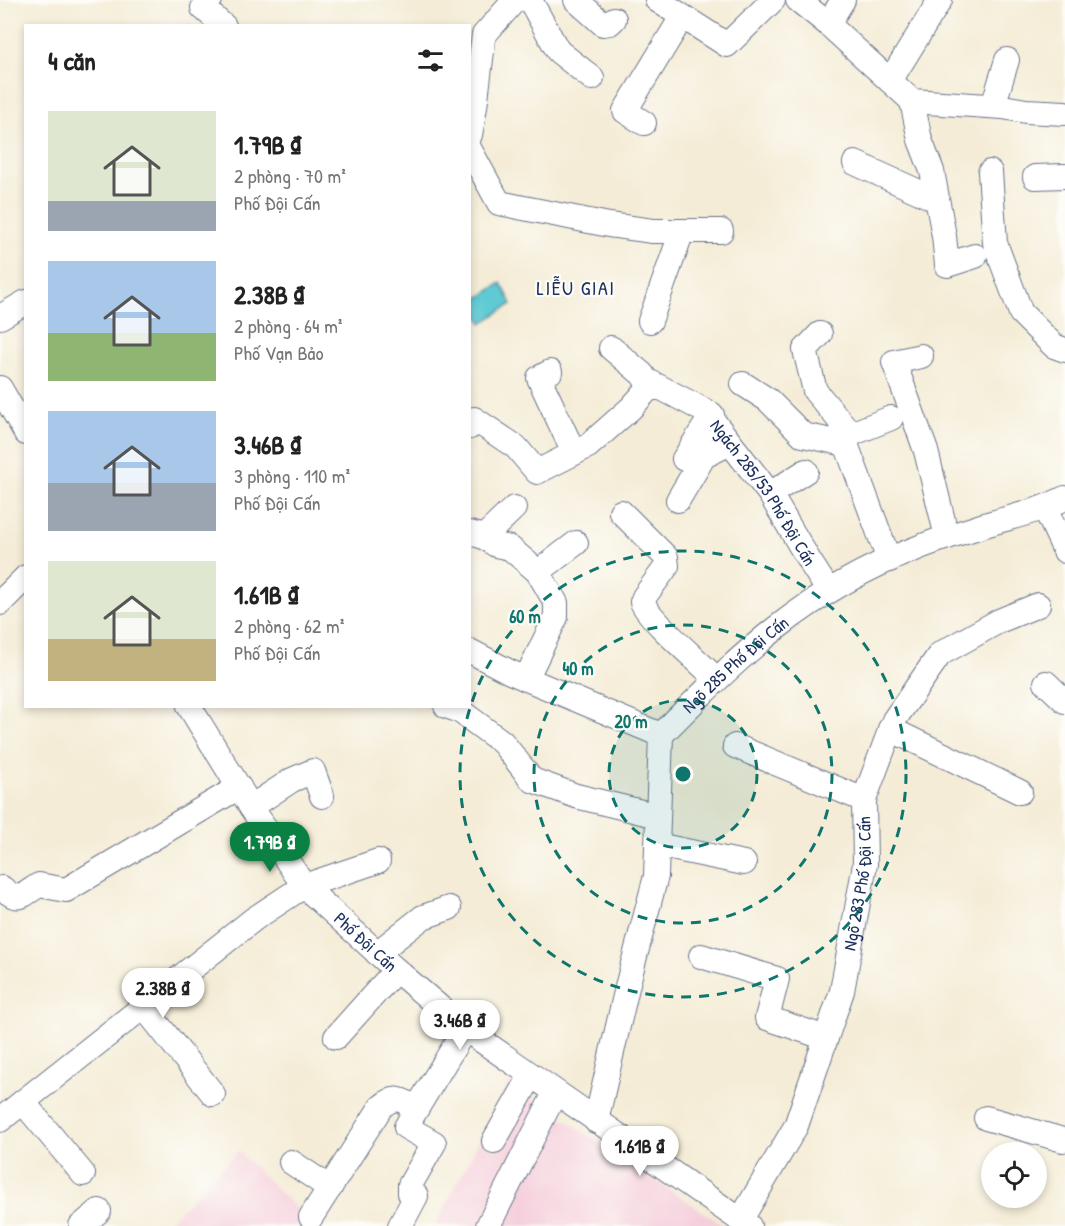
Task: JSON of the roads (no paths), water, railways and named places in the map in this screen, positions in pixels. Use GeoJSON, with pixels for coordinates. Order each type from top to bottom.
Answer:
{"type":"FeatureCollection","features":[{"type":"Feature","properties":{"kind":"street"},"geometry":{"type":"LineString","coordinates":[[210,0],[203,8],[222,24]]}},
{"type":"Feature","properties":{"kind":"street"},"geometry":{"type":"LineString","coordinates":[[530,0],[558,51],[592,78]]}},
{"type":"Feature","properties":{"kind":"street"},"geometry":{"type":"LineString","coordinates":[[576,0],[603,24],[610,23],[614,19]]}},
{"type":"Feature","properties":{"kind":"street"},"geometry":{"type":"LineString","coordinates":[[657,0],[727,45],[773,0]]}},
{"type":"Feature","properties":{"kind":"street"},"geometry":{"type":"LineString","coordinates":[[798,0],[828,24],[912,101],[920,140],[932,171],[947,265],[975,256]]}},
{"type":"Feature","properties":{"kind":"street"},"geometry":{"type":"LineString","coordinates":[[828,24],[843,0]]}},
{"type":"Feature","properties":{"kind":"street"},"geometry":{"type":"LineString","coordinates":[[890,81],[940,0]]}},
{"type":"Feature","properties":{"kind":"street"},"geometry":{"type":"LineString","coordinates":[[471,129],[484,35],[503,5]]}},
{"type":"Feature","properties":{"kind":"street"},"geometry":{"type":"LineString","coordinates":[[644,123],[625,111],[682,17]]}},
{"type":"Feature","properties":{"kind":"street"},"geometry":{"type":"LineString","coordinates":[[993,106],[1007,60]]}},
{"type":"Feature","properties":{"kind":"street"},"geometry":{"type":"LineString","coordinates":[[912,101],[1065,112]]}},
{"type":"Feature","properties":{"kind":"street"},"geometry":{"type":"LineString","coordinates":[[471,152],[498,203],[609,225],[653,231],[721,231]]}},
{"type":"Feature","properties":{"kind":"street"},"geometry":{"type":"LineString","coordinates":[[855,163],[937,200]]}},
{"type":"Feature","properties":{"kind":"street"},"geometry":{"type":"LineString","coordinates":[[990,172],[995,243],[1021,313],[1054,346],[1065,350]]}},
{"type":"Feature","properties":{"kind":"street"},"geometry":{"type":"LineString","coordinates":[[1035,177],[1065,176]]}},
{"type":"Feature","properties":{"kind":"street"},"geometry":{"type":"LineString","coordinates":[[650,321],[682,231]]}},
{"type":"Feature","properties":{"kind":"street"},"geometry":{"type":"LineString","coordinates":[[0,317],[24,303]]}},
{"type":"Feature","properties":{"kind":"street"},"geometry":{"type":"LineString","coordinates":[[820,334],[805,350],[815,391],[849,439],[889,560]]}},
{"type":"Feature","properties":{"kind":"street","name":"Ngách 285/53 Phố Đội Cấn"},"geometry":{"type":"LineString","coordinates":[[611,348],[646,380],[712,415],[714,422],[770,494],[828,590]]}},
{"type":"Feature","properties":{"kind":"street"},"geometry":{"type":"LineString","coordinates":[[921,356],[894,362],[926,451],[947,537]]}},
{"type":"Feature","properties":{"kind":"street"},"geometry":{"type":"LineString","coordinates":[[550,372],[539,378],[574,453]]}},
{"type":"Feature","properties":{"kind":"street"},"geometry":{"type":"LineString","coordinates":[[742,384],[768,400],[803,435],[849,439],[891,418]]}},
{"type":"Feature","properties":{"kind":"street"},"geometry":{"type":"LineString","coordinates":[[0,388],[24,430]]}},
{"type":"Feature","properties":{"kind":"street"},"geometry":{"type":"LineString","coordinates":[[471,425],[474,419],[516,447],[537,472],[588,446],[631,408],[649,388],[659,388]]}},
{"type":"Feature","properties":{"kind":"street"},"geometry":{"type":"LineString","coordinates":[[684,459],[712,415]]}},
{"type":"Feature","properties":{"kind":"street"},"geometry":{"type":"LineString","coordinates":[[678,500],[704,456],[730,443]]}},
{"type":"Feature","properties":{"kind":"street"},"geometry":{"type":"LineString","coordinates":[[770,494],[806,471]]}},
{"type":"Feature","properties":{"kind":"street"},"geometry":{"type":"LineString","coordinates":[[1055,503],[1065,551]]}},
{"type":"Feature","properties":{"kind":"street","name":"Ngõ 285 Phố Đội Cấn"},"geometry":{"type":"LineString","coordinates":[[661,735],[716,679],[778,627],[828,590],[889,560],[947,537],[1055,503]]}},
{"type":"Feature","properties":{"kind":"street"},"geometry":{"type":"LineString","coordinates":[[514,508],[477,535],[496,545],[510,548],[538,573],[556,603],[556,617],[526,680]]}},
{"type":"Feature","properties":{"kind":"street"},"geometry":{"type":"LineString","coordinates":[[621,512],[668,561],[667,566],[644,597],[642,602],[644,606],[658,623],[716,679]]}},
{"type":"Feature","properties":{"kind":"street"},"geometry":{"type":"LineString","coordinates":[[538,573],[576,543]]}},
{"type":"Feature","properties":{"kind":"street"},"geometry":{"type":"LineString","coordinates":[[0,603],[24,579]]}},
{"type":"Feature","properties":{"kind":"street","name":"Ngõ 283 Phố Đội Cấn"},"geometry":{"type":"LineString","coordinates":[[744,1223],[796,1126],[842,991],[865,864],[864,800],[894,720],[940,654],[999,621],[1038,605]]}},
{"type":"Feature","properties":{"kind":"street"},"geometry":{"type":"LineString","coordinates":[[471,652],[526,680],[661,735],[656,876],[596,1121]]}},
{"type":"Feature","properties":{"kind":"street"},"geometry":{"type":"LineString","coordinates":[[1046,683],[1065,701]]}},
{"type":"Feature","properties":{"kind":"street","name":"Phố Đội Cấn"},"geometry":{"type":"LineString","coordinates":[[190,708],[251,807],[304,886],[465,1029],[744,1223]]}},
{"type":"Feature","properties":{"kind":"street"},"geometry":{"type":"LineString","coordinates":[[452,708],[460,711],[502,742],[532,780],[576,796],[658,816]]}},
{"type":"Feature","properties":{"kind":"street"},"geometry":{"type":"LineString","coordinates":[[890,729],[1020,792]]}},
{"type":"Feature","properties":{"kind":"street"},"geometry":{"type":"LineString","coordinates":[[735,746],[864,800]]}},
{"type":"Feature","properties":{"kind":"street"},"geometry":{"type":"LineString","coordinates":[[251,807],[292,780],[313,771],[322,796]]}},
{"type":"Feature","properties":{"kind":"street"},"geometry":{"type":"LineString","coordinates":[[1,900],[17,898],[39,885],[66,890],[239,786]]}},
{"type":"Feature","properties":{"kind":"street"},"geometry":{"type":"LineString","coordinates":[[657,845],[744,863]]}},
{"type":"Feature","properties":{"kind":"street"},"geometry":{"type":"LineString","coordinates":[[0,1120],[254,919],[304,886],[378,861]]}},
{"type":"Feature","properties":{"kind":"street"},"geometry":{"type":"LineString","coordinates":[[377,953],[423,917],[449,908]]}},
{"type":"Feature","properties":{"kind":"street"},"geometry":{"type":"LineString","coordinates":[[701,956],[777,979],[767,1018],[826,1038]]}},
{"type":"Feature","properties":{"kind":"street"},"geometry":{"type":"LineString","coordinates":[[336,1037],[396,970]]}},
{"type":"Feature","properties":{"kind":"street"},"geometry":{"type":"LineString","coordinates":[[144,1007],[213,1094]]}},
{"type":"Feature","properties":{"kind":"street"},"geometry":{"type":"LineString","coordinates":[[400,1226],[416,1196],[410,1193],[410,1185],[434,1143],[406,1127],[465,1029]]}},
{"type":"Feature","properties":{"kind":"street"},"geometry":{"type":"LineString","coordinates":[[494,1141],[531,1076]]}},
{"type":"Feature","properties":{"kind":"street"},"geometry":{"type":"LineString","coordinates":[[488,1226],[555,1093]]}},
{"type":"Feature","properties":{"kind":"street"},"geometry":{"type":"LineString","coordinates":[[311,1217],[381,1107],[389,1100],[398,1099],[417,1108]]}},
{"type":"Feature","properties":{"kind":"street"},"geometry":{"type":"LineString","coordinates":[[23,1102],[82,1174]]}},
{"type":"Feature","properties":{"kind":"street"},"geometry":{"type":"LineString","coordinates":[[986,1118],[1063,1140]]}},
{"type":"Feature","properties":{"kind":"street"},"geometry":{"type":"LineString","coordinates":[[291,1162],[330,1188]]}},
{"type":"Feature","properties":{"kind":"water"},"geometry":{"type":"Polygon","coordinates":[[[501,283],[512,304],[482,323],[472,302],[501,283]]]}},
{"type":"Feature","properties":{"kind":"district","name":"LIỄU GIAI"},"geometry":{"type":"Point","coordinates":[576,288]}}]}
